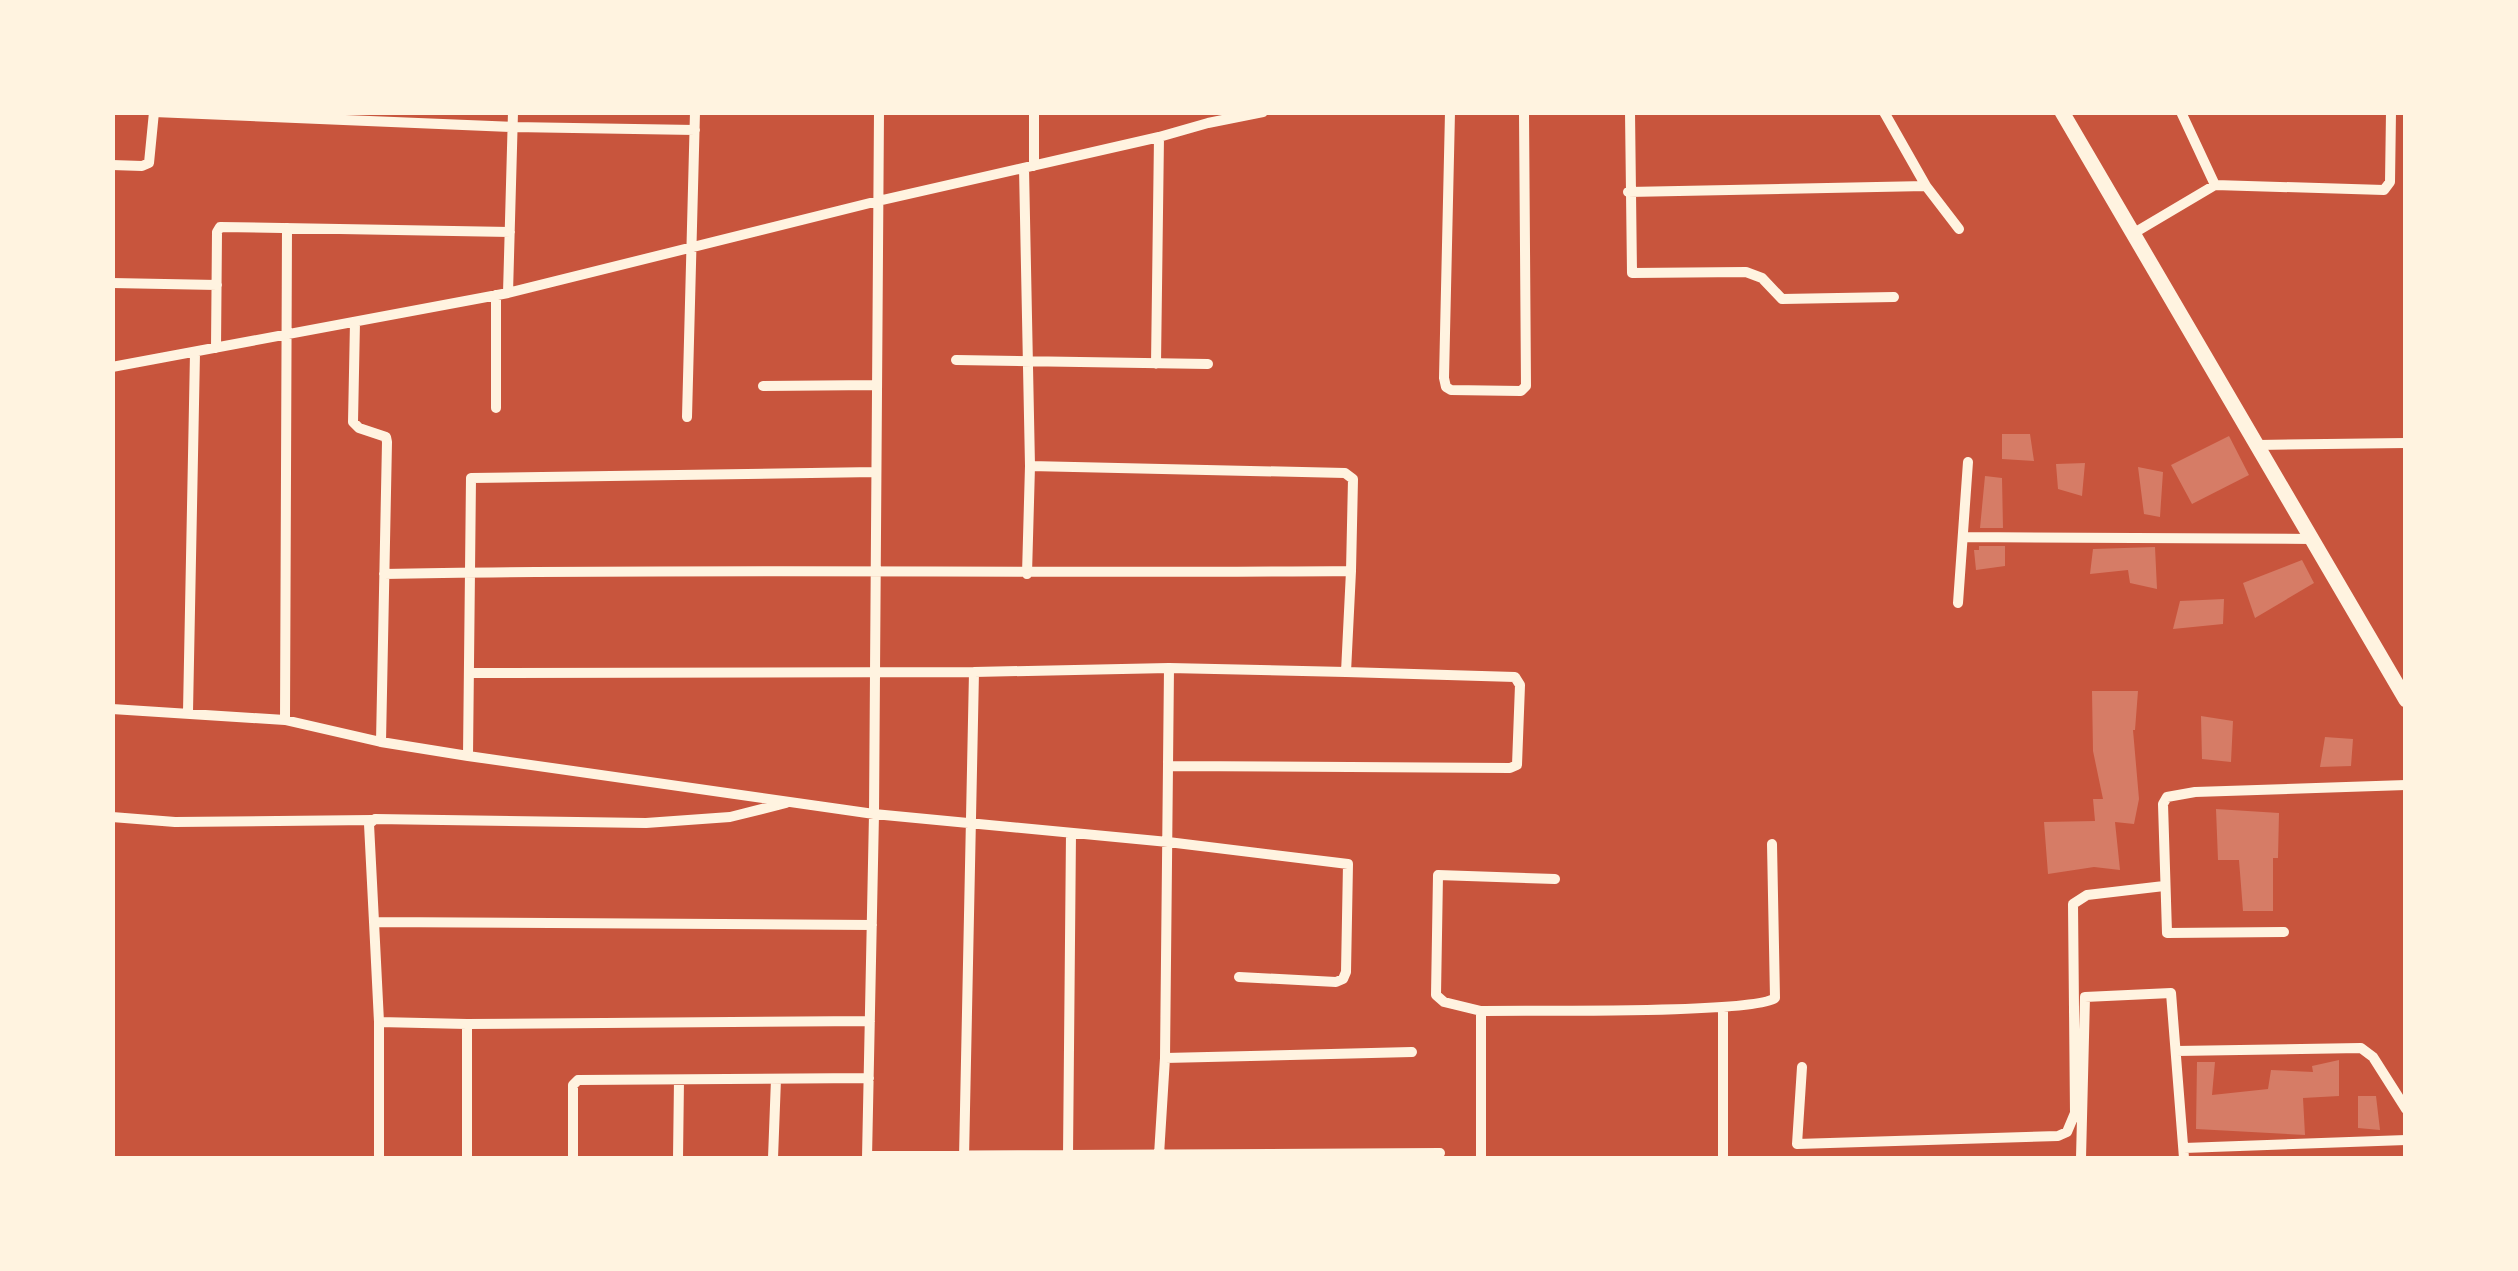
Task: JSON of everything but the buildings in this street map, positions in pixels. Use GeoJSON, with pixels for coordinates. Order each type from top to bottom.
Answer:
{"type":"FeatureCollection","features":[{"type":"Feature","properties":{"kind":"street"},"geometry":{"type":"LineString","coordinates":[[112,165],[150,163],[154,112],[513,127],[694,130]]}},
{"type":"Feature","properties":{"kind":"street"},"geometry":{"type":"LineString","coordinates":[[496,408],[502,294],[510,232],[514,112]]}},
{"type":"Feature","properties":{"kind":"street"},"geometry":{"type":"LineString","coordinates":[[687,417],[695,112]]}},
{"type":"Feature","properties":{"kind":"street"},"geometry":{"type":"LineString","coordinates":[[879,112],[874,814],[867,1157],[1440,1153]]}},
{"type":"Feature","properties":{"kind":"street"},"geometry":{"type":"LineString","coordinates":[[1027,574],[1029,167],[1034,112]]}},
{"type":"Feature","properties":{"kind":"street"},"geometry":{"type":"LineString","coordinates":[[112,367],[502,294],[1208,122],[1263,112]]}},
{"type":"Feature","properties":{"kind":"street"},"geometry":{"type":"LineString","coordinates":[[1450,112],[1444,378],[1451,390],[1521,391],[1526,386],[1524,112]]}},
{"type":"Feature","properties":{"kind":"street"},"geometry":{"type":"LineString","coordinates":[[1630,112],[1632,273],[1746,272],[1762,278],[1782,299],[1894,297]]}},
{"type":"Feature","properties":{"kind":"street"},"geometry":{"type":"LineString","coordinates":[[1884,112],[1926,186],[1960,230]]}},
{"type":"Feature","properties":{"kind":"street"},"geometry":{"type":"LineString","coordinates":[[2062,112],[2406,700]]}},
{"type":"Feature","properties":{"kind":"street"},"geometry":{"type":"LineString","coordinates":[[2181,112],[2215,186]]}},
{"type":"Feature","properties":{"kind":"street"},"geometry":{"type":"LineString","coordinates":[[2134,233],[2215,186],[2384,190],[2390,182],[2391,112]]}},
{"type":"Feature","properties":{"kind":"street"},"geometry":{"type":"LineString","coordinates":[[1156,364],[1159,137]]}},
{"type":"Feature","properties":{"kind":"street"},"geometry":{"type":"LineString","coordinates":[[1628,192],[1926,186]]}},
{"type":"Feature","properties":{"kind":"street"},"geometry":{"type":"LineString","coordinates":[[216,348],[219,228],[510,232]]}},
{"type":"Feature","properties":{"kind":"street"},"geometry":{"type":"LineString","coordinates":[[285,720],[287,228]]}},
{"type":"Feature","properties":{"kind":"street"},"geometry":{"type":"LineString","coordinates":[[112,283],[217,284]]}},
{"type":"Feature","properties":{"kind":"street"},"geometry":{"type":"LineString","coordinates":[[355,322],[354,425],[387,438],[381,742]]}},
{"type":"Feature","properties":{"kind":"street"},"geometry":{"type":"LineString","coordinates":[[188,712],[195,353]]}},
{"type":"Feature","properties":{"kind":"street"},"geometry":{"type":"LineString","coordinates":[[956,360],[1208,364]]}},
{"type":"Feature","properties":{"kind":"street"},"geometry":{"type":"LineString","coordinates":[[763,386],[877,386]]}},
{"type":"Feature","properties":{"kind":"street"},"geometry":{"type":"LineString","coordinates":[[2258,445],[2406,443]]}},
{"type":"Feature","properties":{"kind":"street"},"geometry":{"type":"LineString","coordinates":[[1958,603],[1968,462]]}},
{"type":"Feature","properties":{"kind":"street"},"geometry":{"type":"LineString","coordinates":[[1030,466],[1348,474],[1354,483],[1346,672]]}},
{"type":"Feature","properties":{"kind":"street"},"geometry":{"type":"LineString","coordinates":[[468,756],[468,484],[474,476],[876,472]]}},
{"type":"Feature","properties":{"kind":"street"},"geometry":{"type":"LineString","coordinates":[[1963,538],[2313,540]]}},
{"type":"Feature","properties":{"kind":"street"},"geometry":{"type":"LineString","coordinates":[[384,574],[1351,571]]}},
{"type":"Feature","properties":{"kind":"street"},"geometry":{"type":"LineString","coordinates":[[470,673],[1168,668],[1514,677],[1520,685],[1517,765],[1510,768],[1168,766]]}},
{"type":"Feature","properties":{"kind":"street"},"geometry":{"type":"LineString","coordinates":[[1159,1155],[1165,1058],[1168,668]]}},
{"type":"Feature","properties":{"kind":"street"},"geometry":{"type":"LineString","coordinates":[[964,1156],[974,672]]}},
{"type":"Feature","properties":{"kind":"street"},"geometry":{"type":"LineString","coordinates":[[112,709],[285,720],[381,742],[468,756],[874,814],[1348,864],[1343,979],[1336,982],[1239,977]]}},
{"type":"Feature","properties":{"kind":"street"},"geometry":{"type":"LineString","coordinates":[[2284,932],[2170,934],[2165,927],[2166,797],[2195,792],[2406,784]]}},
{"type":"Feature","properties":{"kind":"street"},"geometry":{"type":"LineString","coordinates":[[112,818],[175,822],[398,818],[646,823],[730,817],[791,802]]}},
{"type":"Feature","properties":{"kind":"street"},"geometry":{"type":"LineString","coordinates":[[372,820],[369,824],[379,1022],[379,1158]]}},
{"type":"Feature","properties":{"kind":"street"},"geometry":{"type":"LineString","coordinates":[[1068,1156],[1071,833]]}},
{"type":"Feature","properties":{"kind":"street"},"geometry":{"type":"LineString","coordinates":[[1555,879],[1438,875],[1436,995],[1444,1002],[1482,1011],[1723,1007],[1770,1002],[1777,995],[1772,844]]}},
{"type":"Feature","properties":{"kind":"street"},"geometry":{"type":"LineString","coordinates":[[1797,1144],[2058,1136],[2067,1132],[2076,1113],[2073,904],[2087,895],[2164,886]]}},
{"type":"Feature","properties":{"kind":"street"},"geometry":{"type":"LineString","coordinates":[[374,922],[872,925]]}},
{"type":"Feature","properties":{"kind":"street"},"geometry":{"type":"LineString","coordinates":[[2082,1158],[2085,997],[2171,992],[2184,1153],[2406,1140]]}},
{"type":"Feature","properties":{"kind":"street"},"geometry":{"type":"LineString","coordinates":[[1722,1158],[1723,1007]]}},
{"type":"Feature","properties":{"kind":"street"},"geometry":{"type":"LineString","coordinates":[[1480,1158],[1482,1011]]}},
{"type":"Feature","properties":{"kind":"street"},"geometry":{"type":"LineString","coordinates":[[379,1022],[870,1021]]}},
{"type":"Feature","properties":{"kind":"street"},"geometry":{"type":"LineString","coordinates":[[467,1024],[467,1158]]}},
{"type":"Feature","properties":{"kind":"street"},"geometry":{"type":"LineString","coordinates":[[2176,1051],[2361,1048],[2373,1057],[2406,1109]]}},
{"type":"Feature","properties":{"kind":"street"},"geometry":{"type":"LineString","coordinates":[[1165,1058],[1412,1052]]}},
{"type":"Feature","properties":{"kind":"street"},"geometry":{"type":"LineString","coordinates":[[1797,1158],[1802,1067]]}},
{"type":"Feature","properties":{"kind":"street"},"geometry":{"type":"LineString","coordinates":[[573,1158],[576,1081],[868,1078]]}},
{"type":"Feature","properties":{"kind":"street"},"geometry":{"type":"LineString","coordinates":[[773,1158],[776,1079]]}},
{"type":"Feature","properties":{"kind":"street"},"geometry":{"type":"LineString","coordinates":[[678,1158],[680,1080]]}}]}
